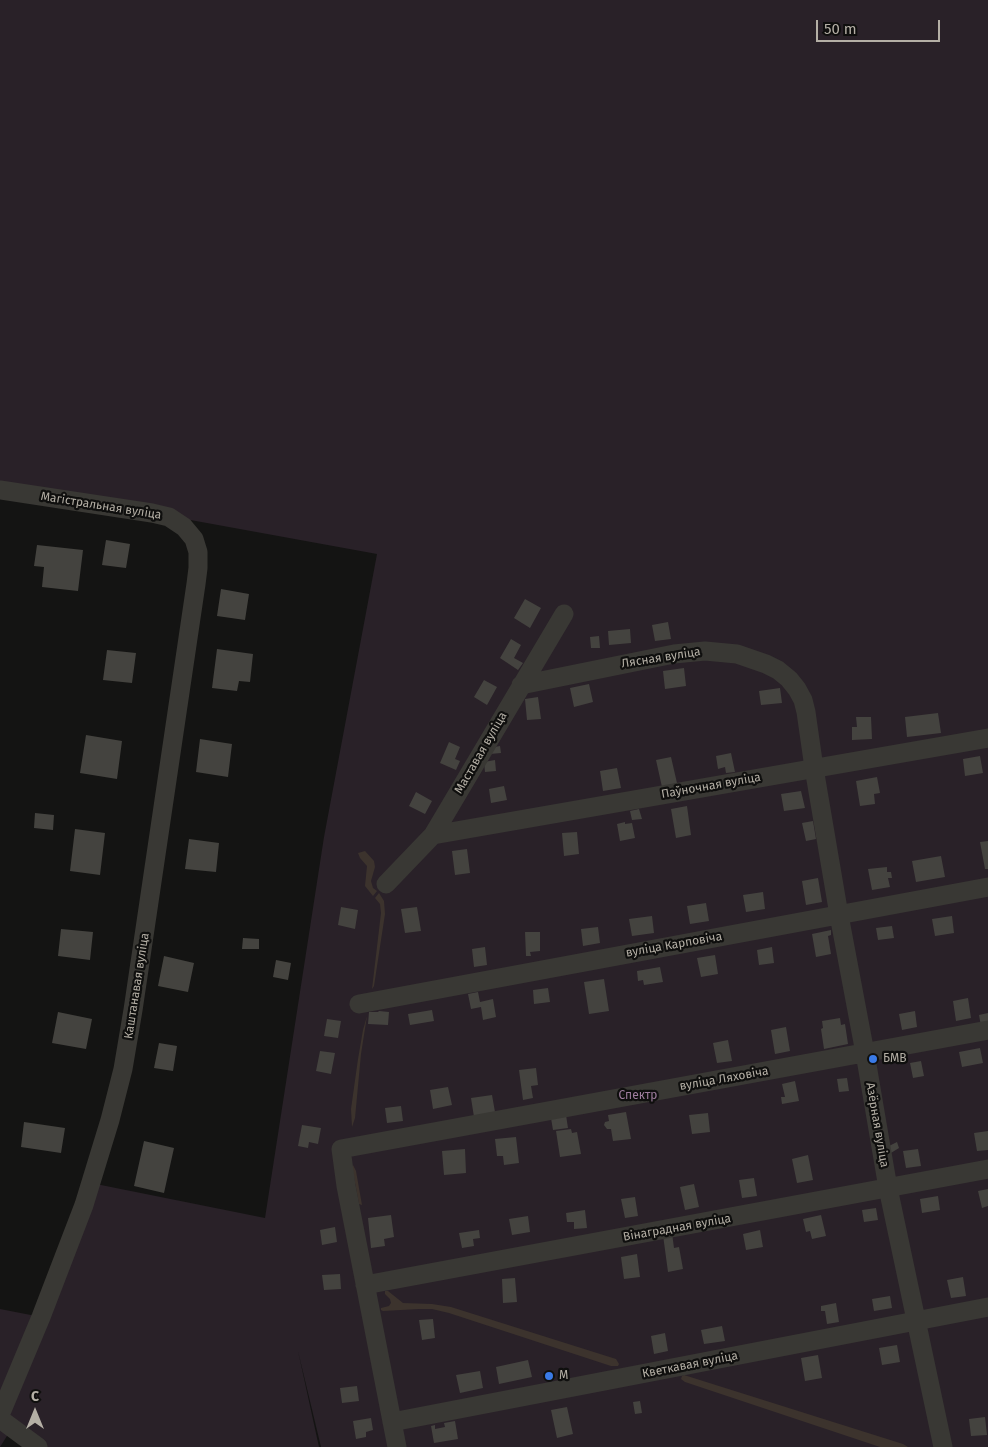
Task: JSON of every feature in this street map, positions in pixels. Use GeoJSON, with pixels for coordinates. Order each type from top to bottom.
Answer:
{"type":"FeatureCollection","features":[{"type":"Feature","properties":{"kind":"street","name":"Магістральная вуліца"},"geometry":{"type":"LineString","coordinates":[[0,490],[169,517],[184,528],[194,539]]}},
{"type":"Feature","properties":{"kind":"street","name":"Каштанавая вуліца"},"geometry":{"type":"LineString","coordinates":[[0,1417],[84,1205],[110,1120],[123,1069],[196,584],[198,552],[194,539]]}},
{"type":"Feature","properties":{"kind":"street","name":"Маставая вуліца"},"geometry":{"type":"LineString","coordinates":[[386,884],[433,834],[564,614]]}},
{"type":"Feature","properties":{"kind":"street","name":"Лясная вуліца"},"geometry":{"type":"LineString","coordinates":[[521,685],[674,654],[705,651],[722,652],[752,658],[778,670],[797,689],[803,700],[806,712]]}},
{"type":"Feature","properties":{"kind":"street","name":"Азёрная вуліца"},"geometry":{"type":"LineString","coordinates":[[806,712],[839,915],[888,1188],[943,1447]]}},
{"type":"Feature","properties":{"kind":"street","name":"Паўночная вуліца"},"geometry":{"type":"LineString","coordinates":[[433,834],[988,738]]}},
{"type":"Feature","properties":{"kind":"street","name":"вуліца Карповіча"},"geometry":{"type":"LineString","coordinates":[[359,1004],[988,887]]}},
{"type":"Feature","properties":{"kind":"street","name":"вуліца Ляховіча"},"geometry":{"type":"LineString","coordinates":[[365,1285],[341,1150],[988,1030]]}},
{"type":"Feature","properties":{"kind":"street","name":"Вінаградная вуліца"},"geometry":{"type":"LineString","coordinates":[[365,1285],[988,1169]]}},
{"type":"Feature","properties":{"kind":"street"},"geometry":{"type":"LineString","coordinates":[[365,1285],[397,1447]]}},
{"type":"Feature","properties":{"kind":"street","name":"Кветкавая вуліца"},"geometry":{"type":"LineString","coordinates":[[392,1422],[988,1307]]}},
{"type":"Feature","properties":{"kind":"street"},"geometry":{"type":"LineString","coordinates":[[0,1417],[38,1447]]}},
{"type":"Feature","properties":{"kind":"green space","name":"Спектр"},"geometry":{"type":"Polygon","coordinates":[[[0,0],[988,0],[988,1447],[321,1447],[298,1351],[319,1447],[38,1447],[12,1428],[0,1447],[0,1309],[41,1317],[91,1183],[265,1218],[324,837],[377,554],[152,513],[0,490],[0,0]]]}},
{"type":"Feature","properties":{"kind":"shaded area"},"geometry":{"type":"Polygon","coordinates":[[[365,851],[374,861],[375,867],[371,881],[373,888],[377,891],[373,896],[365,886],[367,866],[358,853],[365,851]]]}},
{"type":"Feature","properties":{"kind":"shaded area"},"geometry":{"type":"Polygon","coordinates":[[[379,893],[384,901],[385,914],[372,989],[381,913],[380,904],[375,898],[379,893]]]}},
{"type":"Feature","properties":{"kind":"shaded area"},"geometry":{"type":"Polygon","coordinates":[[[367,1016],[361,1054],[355,1118],[352,1127],[351,1109],[358,1059],[367,1016]]]}},
{"type":"Feature","properties":{"kind":"shaded area"},"geometry":{"type":"Polygon","coordinates":[[[353,1165],[356,1171],[362,1205],[359,1204],[353,1165]]]}},
{"type":"Feature","properties":{"kind":"shaded area"},"geometry":{"type":"Polygon","coordinates":[[[385,1291],[388,1291],[403,1303],[451,1307],[616,1359],[619,1364],[618,1366],[611,1366],[432,1309],[383,1311],[381,1308],[389,1306],[391,1303],[385,1291]]]}},
{"type":"Feature","properties":{"kind":"shaded area"},"geometry":{"type":"Polygon","coordinates":[[[684,1375],[908,1447],[880,1447],[685,1382],[681,1379],[684,1375]]]}},
{"type":"Feature","properties":{"kind":"building"},"geometry":{"type":"Polygon","coordinates":[[[106,540],[130,544],[126,568],[102,565],[106,540]]]}},
{"type":"Feature","properties":{"kind":"building"},"geometry":{"type":"Polygon","coordinates":[[[37,545],[83,550],[78,591],[42,587],[44,567],[34,566],[37,545]]]}},
{"type":"Feature","properties":{"kind":"building"},"geometry":{"type":"Polygon","coordinates":[[[221,589],[249,594],[245,620],[217,616],[221,589]]]}},
{"type":"Feature","properties":{"kind":"building"},"geometry":{"type":"Polygon","coordinates":[[[525,599],[541,608],[530,628],[514,618],[525,599]]]}},
{"type":"Feature","properties":{"kind":"building"},"geometry":{"type":"Polygon","coordinates":[[[668,622],[671,639],[655,641],[652,625],[668,622]]]}},
{"type":"Feature","properties":{"kind":"building"},"geometry":{"type":"Polygon","coordinates":[[[630,629],[631,643],[609,645],[608,631],[630,629]]]}},
{"type":"Feature","properties":{"kind":"building"},"geometry":{"type":"Polygon","coordinates":[[[599,636],[600,648],[591,648],[590,637],[599,636]]]}},
{"type":"Feature","properties":{"kind":"building"},"geometry":{"type":"Polygon","coordinates":[[[511,639],[521,645],[514,658],[523,663],[518,670],[500,658],[511,639]]]}},
{"type":"Feature","properties":{"kind":"building"},"geometry":{"type":"Polygon","coordinates":[[[217,649],[253,654],[250,682],[239,681],[237,691],[212,688],[217,649]]]}},
{"type":"Feature","properties":{"kind":"building"},"geometry":{"type":"Polygon","coordinates":[[[107,650],[136,653],[132,683],[103,680],[107,650]]]}},
{"type":"Feature","properties":{"kind":"building"},"geometry":{"type":"Polygon","coordinates":[[[684,668],[686,686],[665,689],[663,671],[684,668]]]}},
{"type":"Feature","properties":{"kind":"building"},"geometry":{"type":"Polygon","coordinates":[[[484,680],[497,687],[487,705],[474,697],[484,680]]]}},
{"type":"Feature","properties":{"kind":"building"},"geometry":{"type":"Polygon","coordinates":[[[589,684],[593,702],[574,707],[570,688],[589,684]]]}},
{"type":"Feature","properties":{"kind":"building"},"geometry":{"type":"Polygon","coordinates":[[[780,688],[782,703],[761,705],[759,691],[780,688]]]}},
{"type":"Feature","properties":{"kind":"building"},"geometry":{"type":"Polygon","coordinates":[[[538,697],[541,719],[527,720],[525,699],[538,697]]]}},
{"type":"Feature","properties":{"kind":"building"},"geometry":{"type":"Polygon","coordinates":[[[938,713],[941,733],[907,737],[905,717],[938,713]]]}},
{"type":"Feature","properties":{"kind":"building"},"geometry":{"type":"Polygon","coordinates":[[[856,717],[871,717],[872,739],[852,740],[852,727],[857,727],[856,717]]]}},
{"type":"Feature","properties":{"kind":"building"},"geometry":{"type":"Polygon","coordinates":[[[86,735],[122,741],[117,779],[80,773],[86,735]]]}},
{"type":"Feature","properties":{"kind":"building"},"geometry":{"type":"Polygon","coordinates":[[[200,739],[232,744],[228,777],[196,772],[200,739]]]}},
{"type":"Feature","properties":{"kind":"building"},"geometry":{"type":"Polygon","coordinates":[[[449,742],[460,747],[455,759],[460,761],[456,770],[440,763],[449,742]]]}},
{"type":"Feature","properties":{"kind":"building"},"geometry":{"type":"Polygon","coordinates":[[[500,746],[501,753],[490,754],[489,748],[500,746]]]}},
{"type":"Feature","properties":{"kind":"building"},"geometry":{"type":"Polygon","coordinates":[[[731,753],[735,772],[726,773],[725,767],[718,769],[716,756],[731,753]]]}},
{"type":"Feature","properties":{"kind":"building"},"geometry":{"type":"Polygon","coordinates":[[[980,756],[983,773],[965,776],[963,759],[980,756]]]}},
{"type":"Feature","properties":{"kind":"building"},"geometry":{"type":"Polygon","coordinates":[[[671,757],[677,783],[662,787],[656,760],[671,757]]]}},
{"type":"Feature","properties":{"kind":"building"},"geometry":{"type":"Polygon","coordinates":[[[495,760],[496,771],[485,772],[484,762],[495,760]]]}},
{"type":"Feature","properties":{"kind":"building"},"geometry":{"type":"Polygon","coordinates":[[[617,768],[621,788],[603,791],[600,771],[617,768]]]}},
{"type":"Feature","properties":{"kind":"building"},"geometry":{"type":"Polygon","coordinates":[[[877,777],[880,793],[874,794],[875,804],[860,806],[856,781],[877,777]]]}},
{"type":"Feature","properties":{"kind":"building"},"geometry":{"type":"Polygon","coordinates":[[[504,786],[507,800],[491,803],[489,789],[504,786]]]}},
{"type":"Feature","properties":{"kind":"building"},"geometry":{"type":"Polygon","coordinates":[[[801,791],[805,808],[784,811],[781,794],[801,791]]]}},
{"type":"Feature","properties":{"kind":"building"},"geometry":{"type":"Polygon","coordinates":[[[416,792],[432,801],[425,814],[409,806],[416,792]]]}},
{"type":"Feature","properties":{"kind":"building"},"geometry":{"type":"Polygon","coordinates":[[[687,806],[691,835],[676,838],[671,809],[687,806]]]}},
{"type":"Feature","properties":{"kind":"building"},"geometry":{"type":"Polygon","coordinates":[[[639,809],[642,819],[632,820],[630,811],[639,809]]]}},
{"type":"Feature","properties":{"kind":"building"},"geometry":{"type":"Polygon","coordinates":[[[35,813],[54,815],[53,830],[34,828],[35,813]]]}},
{"type":"Feature","properties":{"kind":"building"},"geometry":{"type":"Polygon","coordinates":[[[813,821],[816,839],[806,841],[802,823],[813,821]]]}},
{"type":"Feature","properties":{"kind":"building"},"geometry":{"type":"Polygon","coordinates":[[[625,822],[625,824],[632,823],[635,838],[620,841],[617,824],[625,822]]]}},
{"type":"Feature","properties":{"kind":"building"},"geometry":{"type":"Polygon","coordinates":[[[75,829],[105,833],[100,875],[70,871],[75,829]]]}},
{"type":"Feature","properties":{"kind":"building"},"geometry":{"type":"Polygon","coordinates":[[[577,832],[579,854],[564,856],[562,833],[577,832]]]}},
{"type":"Feature","properties":{"kind":"building"},"geometry":{"type":"Polygon","coordinates":[[[189,839],[219,843],[216,872],[185,869],[189,839]]]}},
{"type":"Feature","properties":{"kind":"building"},"geometry":{"type":"Polygon","coordinates":[[[988,841],[988,869],[985,869],[980,842],[988,841]]]}},
{"type":"Feature","properties":{"kind":"building"},"geometry":{"type":"Polygon","coordinates":[[[467,849],[470,873],[455,875],[452,851],[467,849]]]}},
{"type":"Feature","properties":{"kind":"building"},"geometry":{"type":"Polygon","coordinates":[[[941,856],[945,877],[916,882],[912,861],[941,856]]]}},
{"type":"Feature","properties":{"kind":"building"},"geometry":{"type":"Polygon","coordinates":[[[887,867],[887,872],[891,872],[892,878],[888,878],[890,887],[872,890],[868,869],[887,867]]]}},
{"type":"Feature","properties":{"kind":"building"},"geometry":{"type":"Polygon","coordinates":[[[818,878],[822,902],[806,905],[802,881],[818,878]]]}},
{"type":"Feature","properties":{"kind":"building"},"geometry":{"type":"Polygon","coordinates":[[[763,892],[765,909],[746,912],[743,895],[763,892]]]}},
{"type":"Feature","properties":{"kind":"building"},"geometry":{"type":"Polygon","coordinates":[[[706,903],[709,921],[690,924],[687,906],[706,903]]]}},
{"type":"Feature","properties":{"kind":"building"},"geometry":{"type":"Polygon","coordinates":[[[341,907],[358,910],[355,929],[338,925],[341,907]]]}},
{"type":"Feature","properties":{"kind":"building"},"geometry":{"type":"Polygon","coordinates":[[[417,907],[421,931],[405,933],[401,909],[417,907]]]}},
{"type":"Feature","properties":{"kind":"building"},"geometry":{"type":"Polygon","coordinates":[[[652,916],[654,933],[632,936],[629,919],[652,916]]]}},
{"type":"Feature","properties":{"kind":"building"},"geometry":{"type":"Polygon","coordinates":[[[952,916],[954,933],[935,936],[932,919],[952,916]]]}},
{"type":"Feature","properties":{"kind":"building"},"geometry":{"type":"Polygon","coordinates":[[[892,926],[894,938],[878,940],[876,928],[892,926]]]}},
{"type":"Feature","properties":{"kind":"building"},"geometry":{"type":"Polygon","coordinates":[[[598,927],[600,943],[583,946],[581,929],[598,927]]]}},
{"type":"Feature","properties":{"kind":"building"},"geometry":{"type":"Polygon","coordinates":[[[61,929],[93,932],[90,960],[58,956],[61,929]]]}},
{"type":"Feature","properties":{"kind":"building"},"geometry":{"type":"Polygon","coordinates":[[[831,930],[831,935],[828,936],[831,954],[816,957],[812,934],[831,930]]]}},
{"type":"Feature","properties":{"kind":"building"},"geometry":{"type":"Polygon","coordinates":[[[525,932],[540,932],[540,951],[530,952],[531,956],[526,956],[525,932]]]}},
{"type":"Feature","properties":{"kind":"building"},"geometry":{"type":"Polygon","coordinates":[[[243,938],[259,939],[259,949],[242,949],[243,938]]]}},
{"type":"Feature","properties":{"kind":"building"},"geometry":{"type":"Polygon","coordinates":[[[485,947],[487,965],[474,967],[472,949],[485,947]]]}},
{"type":"Feature","properties":{"kind":"building"},"geometry":{"type":"Polygon","coordinates":[[[772,947],[774,963],[759,965],[757,950],[772,947]]]}},
{"type":"Feature","properties":{"kind":"building"},"geometry":{"type":"Polygon","coordinates":[[[715,955],[718,974],[701,977],[697,958],[715,955]]]}},
{"type":"Feature","properties":{"kind":"building"},"geometry":{"type":"Polygon","coordinates":[[[164,956],[194,963],[188,992],[158,986],[164,956]]]}},
{"type":"Feature","properties":{"kind":"building"},"geometry":{"type":"Polygon","coordinates":[[[276,960],[291,963],[288,980],[273,977],[276,960]]]}},
{"type":"Feature","properties":{"kind":"building"},"geometry":{"type":"Polygon","coordinates":[[[660,967],[663,982],[644,985],[643,980],[638,981],[637,971],[660,967]]]}},
{"type":"Feature","properties":{"kind":"building"},"geometry":{"type":"Polygon","coordinates":[[[604,979],[609,1011],[589,1014],[584,982],[604,979]]]}},
{"type":"Feature","properties":{"kind":"building"},"geometry":{"type":"Polygon","coordinates":[[[548,988],[550,1002],[534,1004],[533,990],[548,988]]]}},
{"type":"Feature","properties":{"kind":"building"},"geometry":{"type":"Polygon","coordinates":[[[478,992],[480,1002],[493,999],[496,1017],[483,1020],[481,1007],[471,1009],[468,994],[478,992]]]}},
{"type":"Feature","properties":{"kind":"building"},"geometry":{"type":"Polygon","coordinates":[[[968,998],[971,1018],[956,1021],[953,1001],[968,998]]]}},
{"type":"Feature","properties":{"kind":"building"},"geometry":{"type":"Polygon","coordinates":[[[432,1010],[434,1021],[410,1025],[408,1014],[432,1010]]]}},
{"type":"Feature","properties":{"kind":"building"},"geometry":{"type":"Polygon","coordinates":[[[915,1011],[917,1027],[902,1030],[899,1014],[915,1011]]]}},
{"type":"Feature","properties":{"kind":"building"},"geometry":{"type":"Polygon","coordinates":[[[58,1012],[92,1019],[86,1049],[52,1043],[58,1012]]]}},
{"type":"Feature","properties":{"kind":"building"},"geometry":{"type":"Polygon","coordinates":[[[369,1012],[389,1012],[388,1025],[368,1024],[369,1012]]]}},
{"type":"Feature","properties":{"kind":"building"},"geometry":{"type":"Polygon","coordinates":[[[988,1013],[988,1025],[981,1026],[979,1015],[988,1013]]]}},
{"type":"Feature","properties":{"kind":"building"},"geometry":{"type":"Polygon","coordinates":[[[840,1018],[841,1025],[845,1024],[848,1044],[824,1049],[821,1029],[823,1028],[822,1021],[840,1018]]]}},
{"type":"Feature","properties":{"kind":"building"},"geometry":{"type":"Polygon","coordinates":[[[327,1019],[341,1021],[338,1038],[324,1036],[327,1019]]]}},
{"type":"Feature","properties":{"kind":"building"},"geometry":{"type":"Polygon","coordinates":[[[786,1027],[790,1051],[775,1054],[771,1030],[786,1027]]]}},
{"type":"Feature","properties":{"kind":"building"},"geometry":{"type":"Polygon","coordinates":[[[728,1040],[732,1061],[717,1063],[713,1043],[728,1040]]]}},
{"type":"Feature","properties":{"kind":"building"},"geometry":{"type":"Polygon","coordinates":[[[159,1043],[177,1046],[173,1071],[154,1068],[159,1043]]]}},
{"type":"Feature","properties":{"kind":"building"},"geometry":{"type":"Polygon","coordinates":[[[980,1048],[983,1063],[962,1067],[959,1052],[980,1048]]]}},
{"type":"Feature","properties":{"kind":"building"},"geometry":{"type":"Polygon","coordinates":[[[320,1051],[335,1053],[331,1074],[316,1071],[320,1051]]]}},
{"type":"Feature","properties":{"kind":"building"},"geometry":{"type":"Polygon","coordinates":[[[921,1061],[924,1076],[913,1078],[910,1063],[921,1061]]]}},
{"type":"Feature","properties":{"kind":"building"},"geometry":{"type":"Polygon","coordinates":[[[536,1068],[538,1085],[531,1086],[533,1098],[523,1100],[519,1070],[536,1068]]]}},
{"type":"Feature","properties":{"kind":"building"},"geometry":{"type":"Polygon","coordinates":[[[847,1078],[849,1091],[839,1092],[837,1079],[847,1078]]]}},
{"type":"Feature","properties":{"kind":"building"},"geometry":{"type":"Polygon","coordinates":[[[795,1081],[799,1101],[782,1104],[781,1097],[785,1097],[782,1084],[795,1081]]]}},
{"type":"Feature","properties":{"kind":"building"},"geometry":{"type":"Polygon","coordinates":[[[448,1087],[452,1105],[433,1109],[430,1090],[448,1087]]]}},
{"type":"Feature","properties":{"kind":"building"},"geometry":{"type":"Polygon","coordinates":[[[492,1095],[495,1112],[474,1117],[471,1098],[492,1095]]]}},
{"type":"Feature","properties":{"kind":"building"},"geometry":{"type":"Polygon","coordinates":[[[401,1106],[403,1121],[387,1123],[385,1108],[401,1106]]]}},
{"type":"Feature","properties":{"kind":"building"},"geometry":{"type":"Polygon","coordinates":[[[626,1112],[631,1139],[613,1141],[611,1129],[607,1129],[604,1125],[605,1122],[609,1121],[608,1115],[626,1112]]]}},
{"type":"Feature","properties":{"kind":"building"},"geometry":{"type":"Polygon","coordinates":[[[708,1113],[710,1132],[692,1134],[689,1115],[708,1113]]]}},
{"type":"Feature","properties":{"kind":"building"},"geometry":{"type":"Polygon","coordinates":[[[566,1115],[568,1128],[553,1130],[551,1118],[566,1115]]]}},
{"type":"Feature","properties":{"kind":"building"},"geometry":{"type":"Polygon","coordinates":[[[24,1122],[65,1128],[61,1153],[21,1147],[24,1122]]]}},
{"type":"Feature","properties":{"kind":"building"},"geometry":{"type":"Polygon","coordinates":[[[302,1125],[321,1128],[318,1144],[309,1142],[308,1148],[298,1146],[302,1125]]]}},
{"type":"Feature","properties":{"kind":"building"},"geometry":{"type":"Polygon","coordinates":[[[571,1129],[572,1133],[577,1132],[581,1154],[560,1157],[556,1131],[571,1129]]]}},
{"type":"Feature","properties":{"kind":"building"},"geometry":{"type":"Polygon","coordinates":[[[988,1131],[988,1150],[977,1151],[974,1133],[988,1131]]]}},
{"type":"Feature","properties":{"kind":"building"},"geometry":{"type":"Polygon","coordinates":[[[516,1137],[519,1163],[504,1165],[503,1156],[497,1156],[495,1139],[516,1137]]]}},
{"type":"Feature","properties":{"kind":"building"},"geometry":{"type":"Polygon","coordinates":[[[144,1141],[174,1148],[164,1193],[134,1186],[144,1141]]]}},
{"type":"Feature","properties":{"kind":"building"},"geometry":{"type":"Polygon","coordinates":[[[897,1142],[899,1148],[886,1156],[885,1148],[897,1142]]]}},
{"type":"Feature","properties":{"kind":"building"},"geometry":{"type":"Polygon","coordinates":[[[465,1149],[466,1173],[444,1175],[442,1151],[465,1149]]]}},
{"type":"Feature","properties":{"kind":"building"},"geometry":{"type":"Polygon","coordinates":[[[918,1149],[921,1166],[906,1168],[903,1151],[918,1149]]]}},
{"type":"Feature","properties":{"kind":"building"},"geometry":{"type":"Polygon","coordinates":[[[808,1155],[813,1180],[797,1183],[792,1159],[808,1155]]]}},
{"type":"Feature","properties":{"kind":"building"},"geometry":{"type":"Polygon","coordinates":[[[754,1178],[757,1196],[742,1198],[739,1180],[754,1178]]]}},
{"type":"Feature","properties":{"kind":"building"},"geometry":{"type":"Polygon","coordinates":[[[694,1184],[699,1207],[685,1210],[680,1187],[694,1184]]]}},
{"type":"Feature","properties":{"kind":"building"},"geometry":{"type":"Polygon","coordinates":[[[988,1189],[988,1206],[982,1208],[978,1191],[988,1189]]]}},
{"type":"Feature","properties":{"kind":"building"},"geometry":{"type":"Polygon","coordinates":[[[938,1196],[940,1210],[922,1213],[920,1199],[938,1196]]]}},
{"type":"Feature","properties":{"kind":"building"},"geometry":{"type":"Polygon","coordinates":[[[635,1197],[638,1216],[625,1218],[621,1199],[635,1197]]]}},
{"type":"Feature","properties":{"kind":"building"},"geometry":{"type":"Polygon","coordinates":[[[876,1208],[878,1220],[864,1222],[862,1210],[876,1208]]]}},
{"type":"Feature","properties":{"kind":"building"},"geometry":{"type":"Polygon","coordinates":[[[585,1210],[587,1228],[574,1229],[574,1222],[567,1222],[566,1213],[585,1210]]]}},
{"type":"Feature","properties":{"kind":"building"},"geometry":{"type":"Polygon","coordinates":[[[391,1215],[394,1237],[384,1239],[385,1246],[371,1248],[368,1218],[391,1215]]]}},
{"type":"Feature","properties":{"kind":"building"},"geometry":{"type":"Polygon","coordinates":[[[821,1215],[826,1236],[812,1239],[810,1231],[806,1232],[803,1219],[821,1215]]]}},
{"type":"Feature","properties":{"kind":"building"},"geometry":{"type":"Polygon","coordinates":[[[528,1216],[530,1232],[512,1235],[509,1219],[528,1216]]]}},
{"type":"Feature","properties":{"kind":"building"},"geometry":{"type":"Polygon","coordinates":[[[335,1227],[337,1242],[322,1245],[320,1230],[335,1227]]]}},
{"type":"Feature","properties":{"kind":"building"},"geometry":{"type":"Polygon","coordinates":[[[479,1230],[480,1238],[473,1239],[474,1246],[462,1248],[459,1233],[479,1230]]]}},
{"type":"Feature","properties":{"kind":"building"},"geometry":{"type":"Polygon","coordinates":[[[760,1230],[763,1247],[746,1250],[743,1234],[760,1230]]]}},
{"type":"Feature","properties":{"kind":"building"},"geometry":{"type":"Polygon","coordinates":[[[672,1233],[674,1248],[679,1247],[683,1269],[668,1272],[663,1235],[672,1233]]]}},
{"type":"Feature","properties":{"kind":"building"},"geometry":{"type":"Polygon","coordinates":[[[637,1254],[640,1277],[624,1279],[621,1257],[637,1254]]]}},
{"type":"Feature","properties":{"kind":"building"},"geometry":{"type":"Polygon","coordinates":[[[340,1274],[341,1289],[324,1290],[322,1275],[340,1274]]]}},
{"type":"Feature","properties":{"kind":"building"},"geometry":{"type":"Polygon","coordinates":[[[963,1277],[966,1296],[951,1298],[947,1280],[963,1277]]]}},
{"type":"Feature","properties":{"kind":"building"},"geometry":{"type":"Polygon","coordinates":[[[515,1278],[517,1302],[503,1303],[502,1279],[515,1278]]]}},
{"type":"Feature","properties":{"kind":"building"},"geometry":{"type":"Polygon","coordinates":[[[890,1296],[892,1308],[874,1311],[872,1299],[890,1296]]]}},
{"type":"Feature","properties":{"kind":"building"},"geometry":{"type":"Polygon","coordinates":[[[836,1303],[839,1322],[827,1324],[825,1311],[821,1311],[821,1306],[836,1303]]]}},
{"type":"Feature","properties":{"kind":"building"},"geometry":{"type":"Polygon","coordinates":[[[433,1319],[435,1338],[422,1340],[419,1320],[433,1319]]]}},
{"type":"Feature","properties":{"kind":"building"},"geometry":{"type":"Polygon","coordinates":[[[722,1326],[725,1341],[704,1344],[701,1330],[722,1326]]]}},
{"type":"Feature","properties":{"kind":"building"},"geometry":{"type":"Polygon","coordinates":[[[665,1333],[668,1351],[654,1354],[651,1336],[665,1333]]]}},
{"type":"Feature","properties":{"kind":"building"},"geometry":{"type":"Polygon","coordinates":[[[897,1345],[900,1362],[882,1365],[879,1348],[897,1345]]]}},
{"type":"Feature","properties":{"kind":"building"},"geometry":{"type":"Polygon","coordinates":[[[818,1355],[822,1378],[805,1381],[801,1358],[818,1355]]]}},
{"type":"Feature","properties":{"kind":"building"},"geometry":{"type":"Polygon","coordinates":[[[528,1360],[532,1377],[499,1384],[496,1367],[528,1360]]]}},
{"type":"Feature","properties":{"kind":"building"},"geometry":{"type":"Polygon","coordinates":[[[480,1371],[483,1388],[460,1393],[456,1375],[480,1371]]]}},
{"type":"Feature","properties":{"kind":"building","name":"М"},"geometry":{"type":"Polygon","coordinates":[[[547,1373],[552,1373],[552,1380],[547,1380],[547,1373]]]}},
{"type":"Feature","properties":{"kind":"building"},"geometry":{"type":"Polygon","coordinates":[[[357,1386],[359,1401],[342,1403],[340,1388],[357,1386]]]}},
{"type":"Feature","properties":{"kind":"building"},"geometry":{"type":"Polygon","coordinates":[[[640,1401],[642,1413],[635,1414],[633,1402],[640,1401]]]}},
{"type":"Feature","properties":{"kind":"building"},"geometry":{"type":"Polygon","coordinates":[[[567,1407],[573,1434],[557,1438],[551,1410],[567,1407]]]}},
{"type":"Feature","properties":{"kind":"building"},"geometry":{"type":"Polygon","coordinates":[[[985,1417],[987,1435],[971,1436],[969,1419],[985,1417]]]}},
{"type":"Feature","properties":{"kind":"building"},"geometry":{"type":"Polygon","coordinates":[[[371,1418],[373,1430],[366,1432],[366,1437],[356,1439],[353,1421],[371,1418]]]}},
{"type":"Feature","properties":{"kind":"building"},"geometry":{"type":"Polygon","coordinates":[[[455,1421],[458,1439],[434,1443],[431,1426],[435,1425],[435,1429],[445,1427],[444,1423],[455,1421]]]}},
{"type":"Feature","properties":{"kind":"place","name":"БМВ"},"geometry":{"type":"Point","coordinates":[873,1059]}},
{"type":"Feature","properties":{"kind":"place","name":"М"},"geometry":{"type":"Point","coordinates":[549,1376]}}]}
